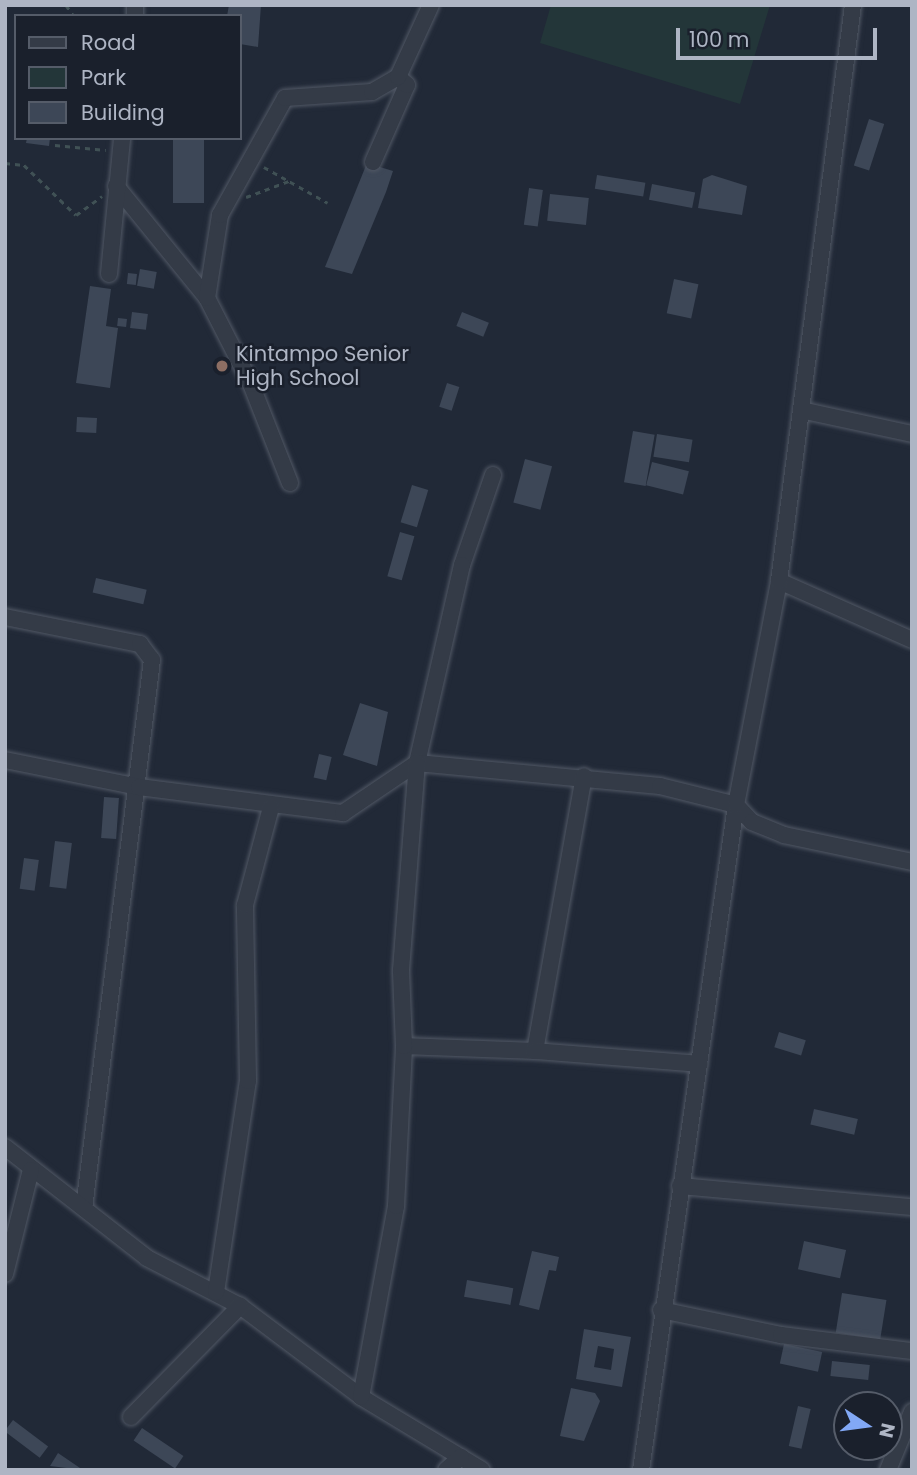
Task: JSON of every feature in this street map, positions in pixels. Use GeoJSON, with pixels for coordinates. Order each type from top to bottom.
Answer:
{"type":"FeatureCollection","features":[{"type":"Feature","properties":{"kind":"street"},"geometry":{"type":"LineString","coordinates":[[207,298],[226,204],[285,98],[372,92],[398,77],[431,5]]}},
{"type":"Feature","properties":{"kind":"street"},"geometry":{"type":"LineString","coordinates":[[641,1470],[661,1310],[736,805],[779,581],[853,5]]}},
{"type":"Feature","properties":{"kind":"street"},"geometry":{"type":"LineString","coordinates":[[373,162],[407,85],[398,77]]}},
{"type":"Feature","properties":{"kind":"street"},"geometry":{"type":"LineString","coordinates":[[109,274],[121,145]]}},
{"type":"Feature","properties":{"kind":"street"},"geometry":{"type":"LineString","coordinates":[[116,186],[207,298],[251,384],[290,483]]}},
{"type":"Feature","properties":{"kind":"street"},"geometry":{"type":"LineString","coordinates":[[801,410],[912,434]]}},
{"type":"Feature","properties":{"kind":"street"},"geometry":{"type":"LineString","coordinates":[[361,1397],[396,1206],[404,1046],[401,970],[416,763],[462,565],[493,475]]}},
{"type":"Feature","properties":{"kind":"street"},"geometry":{"type":"LineString","coordinates":[[779,581],[912,640]]}},
{"type":"Feature","properties":{"kind":"street"},"geometry":{"type":"LineString","coordinates":[[5,617],[150,650],[139,787],[122,866],[114,984],[84,1208]]}},
{"type":"Feature","properties":{"kind":"street"},"geometry":{"type":"LineString","coordinates":[[5,760],[139,787],[271,807],[343,813],[416,763],[584,776],[736,805],[752,822],[783,835],[912,862]]}},
{"type":"Feature","properties":{"kind":"street"},"geometry":{"type":"LineString","coordinates":[[535,1051],[584,776]]}},
{"type":"Feature","properties":{"kind":"street"},"geometry":{"type":"LineString","coordinates":[[216,1292],[248,1081],[246,905],[271,807]]}},
{"type":"Feature","properties":{"kind":"street"},"geometry":{"type":"LineString","coordinates":[[404,1046],[535,1051],[699,1064]]}},
{"type":"Feature","properties":{"kind":"street"},"geometry":{"type":"LineString","coordinates":[[5,1147],[31,1170],[147,1258],[240,1306],[361,1397],[482,1470]]}},
{"type":"Feature","properties":{"kind":"street"},"geometry":{"type":"LineString","coordinates":[[5,1273],[31,1170]]}},
{"type":"Feature","properties":{"kind":"street"},"geometry":{"type":"LineString","coordinates":[[680,1186],[912,1207]]}},
{"type":"Feature","properties":{"kind":"street"},"geometry":{"type":"LineString","coordinates":[[131,1417],[240,1306]]}},
{"type":"Feature","properties":{"kind":"street"},"geometry":{"type":"LineString","coordinates":[[661,1310],[780,1335],[912,1351]]}},
{"type":"Feature","properties":{"kind":"street"},"geometry":{"type":"LineString","coordinates":[[888,1470],[912,1412]]}},
{"type":"Feature","properties":{"kind":"street"},"geometry":{"type":"LineString","coordinates":[[446,1470],[461,1457]]}},
{"type":"Feature","properties":{"kind":"path"},"geometry":{"type":"LineString","coordinates":[[55,145],[121,145]]}},
{"type":"Feature","properties":{"kind":"path"},"geometry":{"type":"LineString","coordinates":[[251,160],[328,203]]}},
{"type":"Feature","properties":{"kind":"path"},"geometry":{"type":"LineString","coordinates":[[5,163],[24,165],[76,215],[116,186]]}},
{"type":"Feature","properties":{"kind":"path"},"geometry":{"type":"LineString","coordinates":[[226,204],[289,181]]}},
{"type":"Feature","properties":{"kind":"green space"},"geometry":{"type":"Polygon","coordinates":[[[551,5],[770,5],[740,104],[540,43],[551,5]]]}},
{"type":"Feature","properties":{"kind":"building"},"geometry":{"type":"Polygon","coordinates":[[[229,5],[261,5],[258,47],[242,44],[242,14],[227,14],[229,5]]]}},
{"type":"Feature","properties":{"kind":"building"},"geometry":{"type":"Polygon","coordinates":[[[869,119],[884,124],[869,171],[854,166],[869,119]]]}},
{"type":"Feature","properties":{"kind":"building"},"geometry":{"type":"Polygon","coordinates":[[[27,140],[50,140],[49,146],[26,143],[27,140]]]}},
{"type":"Feature","properties":{"kind":"building"},"geometry":{"type":"Polygon","coordinates":[[[173,140],[204,140],[204,203],[173,203],[173,140]]]}},
{"type":"Feature","properties":{"kind":"building"},"geometry":{"type":"Polygon","coordinates":[[[367,163],[393,171],[386,192],[352,274],[325,267],[367,163]]]}},
{"type":"Feature","properties":{"kind":"building"},"geometry":{"type":"Polygon","coordinates":[[[597,175],[645,183],[643,196],[595,189],[597,175]]]}},
{"type":"Feature","properties":{"kind":"building"},"geometry":{"type":"Polygon","coordinates":[[[712,175],[747,186],[742,215],[698,208],[703,179],[712,175]]]}},
{"type":"Feature","properties":{"kind":"building"},"geometry":{"type":"Polygon","coordinates":[[[652,184],[695,192],[692,208],[649,200],[652,184]]]}},
{"type":"Feature","properties":{"kind":"building"},"geometry":{"type":"Polygon","coordinates":[[[529,188],[543,190],[538,227],[524,225],[529,188]]]}},
{"type":"Feature","properties":{"kind":"building"},"geometry":{"type":"Polygon","coordinates":[[[550,194],[589,198],[586,225],[547,221],[550,194]]]}},
{"type":"Feature","properties":{"kind":"building"},"geometry":{"type":"Polygon","coordinates":[[[140,269],[157,272],[154,289],[137,286],[140,269]]]}},
{"type":"Feature","properties":{"kind":"building"},"geometry":{"type":"Polygon","coordinates":[[[128,273],[137,274],[136,285],[127,284],[128,273]]]}},
{"type":"Feature","properties":{"kind":"building"},"geometry":{"type":"Polygon","coordinates":[[[674,279],[698,284],[691,318],[667,313],[674,279]]]}},
{"type":"Feature","properties":{"kind":"building"},"geometry":{"type":"Polygon","coordinates":[[[90,286],[111,289],[106,326],[118,328],[110,388],[76,383],[90,286]]]}},
{"type":"Feature","properties":{"kind":"building"},"geometry":{"type":"Polygon","coordinates":[[[132,312],[148,314],[146,330],[130,328],[132,312]]]}},
{"type":"Feature","properties":{"kind":"building"},"geometry":{"type":"Polygon","coordinates":[[[462,312],[489,323],[483,337],[456,326],[462,312]]]}},
{"type":"Feature","properties":{"kind":"building"},"geometry":{"type":"Polygon","coordinates":[[[118,318],[127,319],[126,327],[117,326],[118,318]]]}},
{"type":"Feature","properties":{"kind":"building"},"geometry":{"type":"Polygon","coordinates":[[[447,383],[459,387],[452,411],[439,407],[447,383]]]}},
{"type":"Feature","properties":{"kind":"building"},"geometry":{"type":"Polygon","coordinates":[[[77,417],[97,418],[96,433],[76,432],[77,417]]]}},
{"type":"Feature","properties":{"kind":"building"},"geometry":{"type":"Polygon","coordinates":[[[633,431],[655,435],[646,486],[624,482],[633,431]]]}},
{"type":"Feature","properties":{"kind":"building"},"geometry":{"type":"Polygon","coordinates":[[[657,434],[693,440],[689,462],[653,457],[657,434]]]}},
{"type":"Feature","properties":{"kind":"building"},"geometry":{"type":"Polygon","coordinates":[[[525,459],[552,466],[540,510],[513,502],[525,459]]]}},
{"type":"Feature","properties":{"kind":"building"},"geometry":{"type":"Polygon","coordinates":[[[652,462],[689,471],[683,494],[646,485],[652,462]]]}},
{"type":"Feature","properties":{"kind":"building"},"geometry":{"type":"Polygon","coordinates":[[[412,485],[428,490],[417,527],[401,522],[412,485]]]}},
{"type":"Feature","properties":{"kind":"building"},"geometry":{"type":"Polygon","coordinates":[[[400,532],[414,536],[402,580],[387,576],[400,532]]]}},
{"type":"Feature","properties":{"kind":"building"},"geometry":{"type":"Polygon","coordinates":[[[96,578],[147,590],[143,604],[93,593],[96,578]]]}},
{"type":"Feature","properties":{"kind":"building"},"geometry":{"type":"Polygon","coordinates":[[[360,703],[388,712],[377,766],[343,755],[360,703]]]}},
{"type":"Feature","properties":{"kind":"building"},"geometry":{"type":"Polygon","coordinates":[[[319,754],[332,757],[326,780],[314,777],[319,754]]]}},
{"type":"Feature","properties":{"kind":"building"},"geometry":{"type":"Polygon","coordinates":[[[104,797],[119,798],[116,839],[101,838],[104,797]]]}},
{"type":"Feature","properties":{"kind":"building"},"geometry":{"type":"Polygon","coordinates":[[[55,841],[72,843],[66,889],[49,887],[55,841]]]}},
{"type":"Feature","properties":{"kind":"building"},"geometry":{"type":"Polygon","coordinates":[[[24,858],[39,860],[35,891],[20,889],[24,858]]]}},
{"type":"Feature","properties":{"kind":"building"},"geometry":{"type":"Polygon","coordinates":[[[779,1032],[806,1040],[801,1055],[774,1047],[779,1032]]]}},
{"type":"Feature","properties":{"kind":"building"},"geometry":{"type":"Polygon","coordinates":[[[814,1109],[858,1119],[854,1135],[810,1125],[814,1109]]]}},
{"type":"Feature","properties":{"kind":"building"},"geometry":{"type":"Polygon","coordinates":[[[804,1241],[846,1250],[840,1278],[798,1269],[804,1241]]]}},
{"type":"Feature","properties":{"kind":"building"},"geometry":{"type":"Polygon","coordinates":[[[532,1251],[559,1257],[556,1271],[549,1270],[539,1310],[519,1305],[532,1251]]]}},
{"type":"Feature","properties":{"kind":"building"},"geometry":{"type":"Polygon","coordinates":[[[467,1280],[513,1288],[510,1305],[464,1297],[467,1280]]]}},
{"type":"Feature","properties":{"kind":"building"},"geometry":{"type":"Polygon","coordinates":[[[842,1293],[886,1300],[880,1340],[836,1333],[842,1293]]]}},
{"type":"Feature","properties":{"kind":"building"},"geometry":{"type":"Polygon","coordinates":[[[584,1329],[631,1337],[622,1387],[576,1379],[584,1329]],[[598,1346],[594,1367],[611,1370],[614,1349],[598,1346]]]}},
{"type":"Feature","properties":{"kind":"building"},"geometry":{"type":"Polygon","coordinates":[[[784,1344],[822,1352],[818,1372],[780,1364],[784,1344]]]}},
{"type":"Feature","properties":{"kind":"building"},"geometry":{"type":"Polygon","coordinates":[[[832,1361],[870,1365],[868,1380],[830,1376],[832,1361]]]}},
{"type":"Feature","properties":{"kind":"building"},"geometry":{"type":"Polygon","coordinates":[[[571,1388],[595,1393],[600,1401],[584,1441],[560,1436],[571,1388]]]}},
{"type":"Feature","properties":{"kind":"building"},"geometry":{"type":"Polygon","coordinates":[[[798,1406],[811,1409],[801,1449],[789,1446],[798,1406]]]}},
{"type":"Feature","properties":{"kind":"building"},"geometry":{"type":"Polygon","coordinates":[[[13,1420],[48,1446],[40,1458],[5,1432],[13,1420]]]}},
{"type":"Feature","properties":{"kind":"building"},"geometry":{"type":"Polygon","coordinates":[[[142,1428],[183,1456],[175,1468],[134,1440],[142,1428]]]}},
{"type":"Feature","properties":{"kind":"building"},"geometry":{"type":"Polygon","coordinates":[[[58,1453],[83,1470],[50,1466],[58,1453]]]}},
{"type":"Feature","properties":{"kind":"place","name":"Kintampo Senior High School"},"geometry":{"type":"Point","coordinates":[222,366]}}]}
